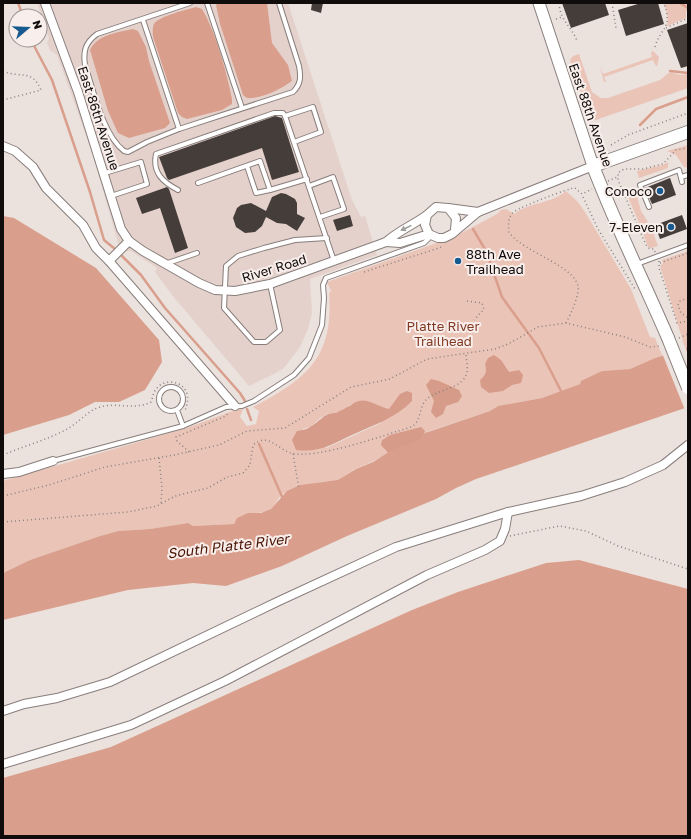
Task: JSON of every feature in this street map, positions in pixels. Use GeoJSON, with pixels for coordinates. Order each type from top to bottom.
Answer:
{"type":"FeatureCollection","features":[{"type":"Feature","properties":{"kind":"main road","name":"East 88th Avenue"},"geometry":{"type":"LineString","coordinates":[[539,3],[593,166],[609,207],[637,264],[688,388]]}},
{"type":"Feature","properties":{"kind":"main road"},"geometry":{"type":"LineString","coordinates":[[593,166],[688,132]]}},
{"type":"Feature","properties":{"kind":"street","name":"East 86th Avenue"},"geometry":{"type":"LineString","coordinates":[[45,3],[78,92],[126,243]]}},
{"type":"Feature","properties":{"kind":"street"},"geometry":{"type":"LineString","coordinates":[[3,146],[15,151],[32,167],[46,188],[83,225],[96,248],[112,258],[238,406]]}},
{"type":"Feature","properties":{"kind":"street"},"geometry":{"type":"LineString","coordinates":[[478,212],[436,207],[427,215],[425,225],[430,234],[444,238],[449,237],[455,230],[478,212],[593,166]]}},
{"type":"Feature","properties":{"kind":"street"},"geometry":{"type":"LineString","coordinates":[[448,208],[456,218],[455,230]]}},
{"type":"Feature","properties":{"kind":"street","name":"River Road"},"geometry":{"type":"LineString","coordinates":[[126,243],[199,283],[224,291],[243,291],[270,284],[386,242],[396,233],[411,226],[427,215]]}},
{"type":"Feature","properties":{"kind":"street","name":"River Road"},"geometry":{"type":"LineString","coordinates":[[386,242],[400,243],[430,234]]}},
{"type":"Feature","properties":{"kind":"street"},"geometry":{"type":"LineString","coordinates":[[112,258],[126,243]]}},
{"type":"Feature","properties":{"kind":"street"},"geometry":{"type":"LineString","coordinates":[[3,711],[24,704],[57,698],[110,682],[172,654],[279,600],[396,547],[508,512],[581,496],[625,482],[663,466],[688,445]]}},
{"type":"Feature","properties":{"kind":"street"},"geometry":{"type":"LineString","coordinates":[[3,474],[53,461]]}},
{"type":"Feature","properties":{"kind":"street"},"geometry":{"type":"LineString","coordinates":[[3,764],[131,725],[225,681],[427,575],[485,550],[500,541],[505,529],[508,512]]}},
{"type":"Feature","properties":{"kind":"lane"},"geometry":{"type":"LineString","coordinates":[[190,3],[143,20],[109,30],[89,40],[84,56],[91,83],[111,137],[124,151],[128,152],[179,129],[214,119],[242,108],[293,92],[299,86],[301,76],[279,3]]}},
{"type":"Feature","properties":{"kind":"lane"},"geometry":{"type":"LineString","coordinates":[[207,3],[242,108]]}},
{"type":"Feature","properties":{"kind":"lane"},"geometry":{"type":"LineString","coordinates":[[143,20],[179,129]]}},
{"type":"Feature","properties":{"kind":"lane"},"geometry":{"type":"LineString","coordinates":[[285,116],[313,107],[321,132],[294,142]]}},
{"type":"Feature","properties":{"kind":"lane"},"geometry":{"type":"LineString","coordinates":[[178,190],[162,180],[156,166],[156,154],[274,113],[283,113],[334,261]]}},
{"type":"Feature","properties":{"kind":"lane"},"geometry":{"type":"LineString","coordinates":[[198,183],[260,161],[270,190]]}},
{"type":"Feature","properties":{"kind":"lane"},"geometry":{"type":"LineString","coordinates":[[105,173],[141,162],[147,184],[110,196]]}},
{"type":"Feature","properties":{"kind":"lane"},"geometry":{"type":"LineString","coordinates":[[247,166],[256,194],[307,180]]}},
{"type":"Feature","properties":{"kind":"lane"},"geometry":{"type":"LineString","coordinates":[[648,207],[640,184],[679,170],[682,182]]}},
{"type":"Feature","properties":{"kind":"lane"},"geometry":{"type":"LineString","coordinates":[[681,177],[688,175]]}},
{"type":"Feature","properties":{"kind":"lane"},"geometry":{"type":"LineString","coordinates":[[309,186],[333,177],[344,209],[320,217]]}},
{"type":"Feature","properties":{"kind":"lane"},"geometry":{"type":"LineString","coordinates":[[53,461],[183,426],[226,407],[251,403],[294,375],[309,358],[322,325],[324,298],[323,285],[326,278],[424,243],[430,234]]}},
{"type":"Feature","properties":{"kind":"lane"},"geometry":{"type":"LineString","coordinates":[[270,284],[280,330],[266,342],[254,342],[224,308],[226,266],[238,256],[295,240],[327,238]]}},
{"type":"Feature","properties":{"kind":"lane"},"geometry":{"type":"LineString","coordinates":[[637,264],[688,245]]}},
{"type":"Feature","properties":{"kind":"lane"},"geometry":{"type":"LineString","coordinates":[[164,264],[197,253]]}},
{"type":"Feature","properties":{"kind":"lane"},"geometry":{"type":"LineString","coordinates":[[174,386],[183,395],[183,403],[177,410],[166,411],[160,406],[158,398],[165,388],[174,386]]}},
{"type":"Feature","properties":{"kind":"lane"},"geometry":{"type":"LineString","coordinates":[[177,410],[183,426]]}},
{"type":"Feature","properties":{"kind":"path"},"geometry":{"type":"LineString","coordinates":[[559,3],[562,17],[567,27],[573,31],[577,42]]}},
{"type":"Feature","properties":{"kind":"path"},"geometry":{"type":"LineString","coordinates":[[616,3],[612,4],[616,28]]}},
{"type":"Feature","properties":{"kind":"path"},"geometry":{"type":"LineString","coordinates":[[664,3],[667,17],[665,29]]}},
{"type":"Feature","properties":{"kind":"path"},"geometry":{"type":"LineString","coordinates":[[556,19],[562,17]]}},
{"type":"Feature","properties":{"kind":"path"},"geometry":{"type":"LineString","coordinates":[[655,47],[658,36],[665,29],[688,18]]}},
{"type":"Feature","properties":{"kind":"path"},"geometry":{"type":"LineString","coordinates":[[3,71],[12,75],[30,76],[37,81],[41,90],[3,100]]}},
{"type":"Feature","properties":{"kind":"path"},"geometry":{"type":"LineString","coordinates":[[611,145],[628,135],[688,113]]}},
{"type":"Feature","properties":{"kind":"path"},"geometry":{"type":"LineString","coordinates":[[655,251],[654,249],[648,248],[646,245],[616,177],[619,172],[624,169],[643,169],[663,164],[676,150],[688,148]]}},
{"type":"Feature","properties":{"kind":"path"},"geometry":{"type":"LineString","coordinates":[[566,324],[579,291],[576,278],[565,269],[522,245],[509,232],[508,221],[511,214],[515,211],[564,190],[574,187],[584,193]]}},
{"type":"Feature","properties":{"kind":"path"},"geometry":{"type":"LineString","coordinates":[[584,197],[598,229],[635,290]]}},
{"type":"Feature","properties":{"kind":"path"},"geometry":{"type":"LineString","coordinates":[[364,272],[426,250],[445,246]]}},
{"type":"Feature","properties":{"kind":"path"},"geometry":{"type":"LineString","coordinates":[[688,253],[660,263],[658,268],[677,323],[688,321]]}},
{"type":"Feature","properties":{"kind":"path"},"geometry":{"type":"LineString","coordinates":[[688,298],[680,301],[678,305],[681,312],[688,318]]}},
{"type":"Feature","properties":{"kind":"path"},"geometry":{"type":"LineString","coordinates":[[467,301],[482,303],[484,308],[474,320]]}},
{"type":"Feature","properties":{"kind":"path"},"geometry":{"type":"LineString","coordinates":[[3,496],[50,485],[105,467],[159,458],[219,445],[247,430],[285,428],[351,387],[390,379],[427,359],[495,349],[508,344],[538,327],[566,324],[625,337],[653,347],[688,334]]}},
{"type":"Feature","properties":{"kind":"path"},"geometry":{"type":"LineString","coordinates":[[3,522],[128,512],[161,503],[175,496],[208,488],[227,477],[243,473],[250,465],[252,450],[257,442],[268,440],[292,453],[309,454],[415,425],[427,398],[458,383],[464,378],[467,372],[466,353]]}},
{"type":"Feature","properties":{"kind":"path"},"geometry":{"type":"LineString","coordinates":[[3,455],[68,428],[96,409],[113,405],[135,408],[143,406],[152,402],[156,388],[161,384],[168,382],[178,383],[186,391],[188,398],[186,416]]}},
{"type":"Feature","properties":{"kind":"path"},"geometry":{"type":"LineString","coordinates":[[189,452],[176,441],[176,437],[226,416],[227,411]]}},
{"type":"Feature","properties":{"kind":"path"},"geometry":{"type":"LineString","coordinates":[[292,453],[299,489]]}},
{"type":"Feature","properties":{"kind":"path"},"geometry":{"type":"LineString","coordinates":[[159,458],[162,488],[161,503]]}},
{"type":"Feature","properties":{"kind":"path"},"geometry":{"type":"LineString","coordinates":[[501,537],[536,532],[559,526],[586,531],[618,546],[688,569]]}},
{"type":"Feature","properties":{"kind":"shaded area"},"geometry":{"type":"Polygon","coordinates":[[[37,3],[288,3],[352,200],[361,217],[365,216],[377,255],[310,279],[312,313],[308,329],[300,347],[284,368],[249,386],[172,295],[155,272],[157,268],[131,251],[124,251],[119,246],[91,149],[57,55],[50,50],[48,45],[48,8],[39,8],[37,3]]]}},
{"type":"Feature","properties":{"kind":"shaded area"},"geometry":{"type":"Polygon","coordinates":[[[494,355],[501,360],[509,372],[519,370],[523,375],[521,383],[512,385],[503,391],[489,393],[481,387],[480,380],[486,373],[485,364],[488,358],[494,355]]]}},
{"type":"Feature","properties":{"kind":"shaded area"},"geometry":{"type":"Polygon","coordinates":[[[431,379],[459,390],[462,396],[458,402],[446,406],[443,414],[436,418],[431,412],[434,401],[426,385],[431,379]]]}},
{"type":"Feature","properties":{"kind":"shaded area"},"geometry":{"type":"Polygon","coordinates":[[[407,391],[412,393],[412,401],[399,412],[385,420],[320,449],[305,451],[296,450],[292,440],[297,431],[309,428],[328,414],[336,413],[362,400],[389,409],[400,394],[407,391]]]}},
{"type":"Feature","properties":{"kind":"shaded area"},"geometry":{"type":"Polygon","coordinates":[[[421,427],[425,431],[423,436],[414,443],[388,453],[381,445],[382,440],[390,435],[421,427]]]}},
{"type":"Feature","properties":{"kind":"green space"},"geometry":{"type":"Polygon","coordinates":[[[664,3],[688,3],[686,18],[667,26],[668,17],[664,3]]]}},
{"type":"Feature","properties":{"kind":"green space"},"geometry":{"type":"Polygon","coordinates":[[[653,51],[659,57],[657,66],[653,60],[604,77],[606,82],[604,82],[600,67],[603,74],[652,57],[651,52],[653,51]]]}},
{"type":"Feature","properties":{"kind":"green space"},"geometry":{"type":"Polygon","coordinates":[[[579,54],[592,92],[601,98],[608,98],[660,80],[670,72],[680,75],[688,74],[688,88],[590,122],[570,60],[573,56],[579,54]]]}},
{"type":"Feature","properties":{"kind":"green space"},"geometry":{"type":"Polygon","coordinates":[[[688,145],[688,168],[684,167],[676,155],[667,151],[688,145]]]}},
{"type":"Feature","properties":{"kind":"green space"},"geometry":{"type":"Polygon","coordinates":[[[668,162],[668,168],[639,178],[637,171],[663,165],[668,162]]]}},
{"type":"Feature","properties":{"kind":"green space"},"geometry":{"type":"Polygon","coordinates":[[[633,189],[636,193],[641,211],[648,222],[640,225],[625,190],[633,189]]]}},
{"type":"Feature","properties":{"kind":"green space","name":"Platte River Trailhead"},"geometry":{"type":"Polygon","coordinates":[[[566,191],[578,202],[585,212],[631,289],[650,337],[655,338],[662,355],[630,369],[602,371],[580,384],[542,398],[498,406],[490,411],[429,431],[404,447],[392,450],[386,437],[382,440],[384,449],[388,453],[349,472],[337,481],[312,484],[283,494],[279,497],[271,509],[264,512],[245,515],[234,524],[193,526],[188,523],[150,529],[118,531],[30,560],[3,573],[3,481],[187,428],[235,410],[243,409],[240,417],[247,426],[256,424],[259,411],[253,407],[288,387],[302,376],[313,364],[321,350],[327,334],[329,315],[329,293],[331,291],[327,282],[456,236],[497,214],[501,210],[506,209],[514,214],[526,207],[547,201],[566,191]],[[368,401],[350,405],[336,413],[320,418],[311,427],[302,429],[326,448],[381,423],[374,404],[368,401]]]}},
{"type":"Feature","properties":{"kind":"green space"},"geometry":{"type":"Polygon","coordinates":[[[650,224],[658,246],[651,248],[648,247],[641,227],[650,224]]]}},
{"type":"Feature","properties":{"kind":"green space"},"geometry":{"type":"Polygon","coordinates":[[[688,251],[688,347],[685,348],[660,266],[663,263],[662,260],[688,251]]]}},
{"type":"Feature","properties":{"kind":"water"},"geometry":{"type":"Polygon","coordinates":[[[218,3],[267,3],[272,43],[288,65],[292,81],[277,90],[259,97],[247,98],[243,95],[220,24],[216,5],[218,3]]]}},
{"type":"Feature","properties":{"kind":"water"},"geometry":{"type":"Polygon","coordinates":[[[196,7],[202,9],[216,40],[227,77],[232,104],[222,110],[187,119],[178,113],[153,37],[153,29],[154,24],[161,18],[196,7]]]}},
{"type":"Feature","properties":{"kind":"water"},"geometry":{"type":"Polygon","coordinates":[[[133,29],[138,31],[146,47],[149,61],[170,123],[165,128],[129,138],[118,133],[108,111],[90,50],[93,45],[108,35],[133,29]]]}},
{"type":"Feature","properties":{"kind":"water"},"geometry":{"type":"Polygon","coordinates":[[[3,216],[14,218],[96,268],[159,340],[162,362],[145,390],[119,402],[95,402],[69,415],[3,435],[3,216]]]}},
{"type":"Feature","properties":{"kind":"water","name":"South Platte River"},"geometry":{"type":"Polygon","coordinates":[[[688,347],[688,407],[476,479],[436,499],[347,536],[282,566],[226,586],[193,583],[128,590],[3,620],[3,573],[30,560],[118,531],[150,529],[188,523],[193,526],[234,524],[237,518],[248,513],[261,513],[271,509],[287,491],[300,485],[338,480],[356,469],[373,462],[392,450],[417,441],[425,433],[490,411],[498,406],[542,398],[580,384],[581,381],[602,371],[630,369],[655,358],[688,347]]]}},
{"type":"Feature","properties":{"kind":"water"},"geometry":{"type":"Polygon","coordinates":[[[579,560],[688,589],[688,836],[3,836],[3,778],[111,747],[412,610],[458,592],[546,563],[579,560]]]}},
{"type":"Feature","properties":{"kind":"pier"},"geometry":{"type":"Polygon","coordinates":[[[685,346],[688,355],[688,409],[685,410],[662,353],[685,346]]]}},
{"type":"Feature","properties":{"kind":"building"},"geometry":{"type":"Polygon","coordinates":[[[312,3],[323,3],[321,13],[311,10],[312,3]]]}},
{"type":"Feature","properties":{"kind":"building"},"geometry":{"type":"Polygon","coordinates":[[[562,3],[605,3],[609,15],[571,28],[562,3]]]}},
{"type":"Feature","properties":{"kind":"building"},"geometry":{"type":"Polygon","coordinates":[[[641,3],[658,3],[664,24],[626,36],[618,10],[641,3]]]}},
{"type":"Feature","properties":{"kind":"building"},"geometry":{"type":"Polygon","coordinates":[[[688,23],[688,66],[681,68],[667,30],[688,23]]]}},
{"type":"Feature","properties":{"kind":"building"},"geometry":{"type":"Polygon","coordinates":[[[275,116],[282,118],[299,172],[272,180],[262,148],[169,180],[167,178],[159,157],[275,116]]]}},
{"type":"Feature","properties":{"kind":"building","name":"Conoco"},"geometry":{"type":"Polygon","coordinates":[[[670,178],[676,195],[652,204],[645,188],[670,178]]]}},
{"type":"Feature","properties":{"kind":"building"},"geometry":{"type":"Polygon","coordinates":[[[167,187],[169,189],[188,248],[175,253],[160,208],[142,214],[136,198],[167,187]]]}},
{"type":"Feature","properties":{"kind":"building"},"geometry":{"type":"Polygon","coordinates":[[[281,193],[295,199],[297,203],[297,214],[305,218],[297,231],[286,224],[277,223],[266,217],[262,226],[255,232],[245,233],[236,227],[233,218],[237,208],[241,205],[251,203],[266,211],[272,197],[281,193]]]}},
{"type":"Feature","properties":{"kind":"building"},"geometry":{"type":"Polygon","coordinates":[[[350,215],[353,226],[337,231],[333,220],[350,215]]]}},
{"type":"Feature","properties":{"kind":"building","name":"7-Eleven"},"geometry":{"type":"Polygon","coordinates":[[[682,215],[687,229],[660,239],[655,225],[682,215]]]}},
{"type":"Feature","properties":{"kind":"waterway"},"geometry":{"type":"LineString","coordinates":[[18,3],[20,8]]}},
{"type":"Feature","properties":{"kind":"waterway"},"geometry":{"type":"LineString","coordinates":[[680,3],[688,8]]}},
{"type":"Feature","properties":{"kind":"waterway"},"geometry":{"type":"LineString","coordinates":[[35,48],[52,80],[90,192],[104,240],[115,249]]}},
{"type":"Feature","properties":{"kind":"waterway"},"geometry":{"type":"LineString","coordinates":[[670,71],[688,73]]}},
{"type":"Feature","properties":{"kind":"waterway"},"geometry":{"type":"LineString","coordinates":[[640,125],[656,109],[688,97]]}},
{"type":"Feature","properties":{"kind":"waterway"},"geometry":{"type":"LineString","coordinates":[[473,229],[486,251],[502,297],[539,348],[562,393]]}},
{"type":"Feature","properties":{"kind":"waterway"},"geometry":{"type":"LineString","coordinates":[[121,255],[141,275],[165,308],[240,393],[245,401]]}},
{"type":"Feature","properties":{"kind":"waterway"},"geometry":{"type":"LineString","coordinates":[[247,409],[251,420]]}},
{"type":"Feature","properties":{"kind":"waterway"},"geometry":{"type":"LineString","coordinates":[[259,444],[283,499]]}},
{"type":"Feature","properties":{"kind":"place","name":"Conoco"},"geometry":{"type":"Point","coordinates":[660,191]}},
{"type":"Feature","properties":{"kind":"place","name":"7-Eleven"},"geometry":{"type":"Point","coordinates":[671,227]}},
{"type":"Feature","properties":{"kind":"place","name":"88th Ave Trailhead"},"geometry":{"type":"Point","coordinates":[458,261]}}]}
